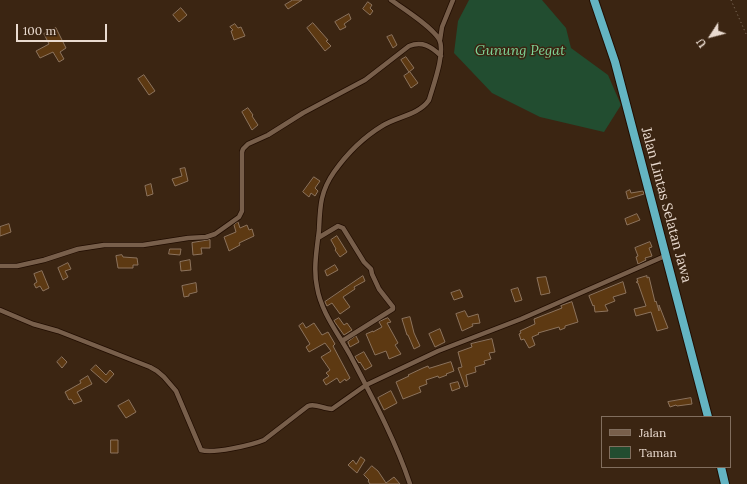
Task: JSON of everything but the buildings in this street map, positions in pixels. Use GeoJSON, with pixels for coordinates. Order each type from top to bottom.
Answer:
{"type":"FeatureCollection","features":[{"type":"Feature","properties":{"kind":"highway","name":"Jalan Lintas Selatan Jawa"},"geometry":{"type":"LineString","coordinates":[[594,0],[615,62],[708,416]]}},
{"type":"Feature","properties":{"kind":"highway"},"geometry":{"type":"LineString","coordinates":[[720,468],[725,484]]}},
{"type":"Feature","properties":{"kind":"street"},"geometry":{"type":"LineString","coordinates":[[390,0],[427,27],[440,40]]}},
{"type":"Feature","properties":{"kind":"street"},"geometry":{"type":"LineString","coordinates":[[410,484],[387,428],[366,385],[324,310],[317,287],[316,271],[321,199],[325,187],[333,174],[356,148],[382,126],[419,110],[426,105],[429,100],[441,56],[440,40],[442,27],[453,0]]}},
{"type":"Feature","properties":{"kind":"street"},"geometry":{"type":"LineString","coordinates":[[0,266],[17,266],[44,260],[78,249],[104,245],[143,245],[215,234],[239,217],[242,211],[242,152],[244,147],[365,80],[409,46],[417,43],[425,44],[441,56]]}},
{"type":"Feature","properties":{"kind":"street"},"geometry":{"type":"LineString","coordinates":[[318,238],[338,226],[343,228],[364,262],[371,269],[379,289],[393,307],[393,309],[342,341]]}},
{"type":"Feature","properties":{"kind":"street"},"geometry":{"type":"LineString","coordinates":[[0,310],[33,324],[58,331],[157,371],[176,391],[201,450],[212,452],[256,444],[264,440],[312,404],[326,409],[332,409],[366,385],[438,351],[521,319],[665,256]]}},
{"type":"Feature","properties":{"kind":"path"},"geometry":{"type":"LineString","coordinates":[[731,0],[747,36]]}},
{"type":"Feature","properties":{"kind":"green space","name":"Gunung Pegat"},"geometry":{"type":"Polygon","coordinates":[[[469,0],[542,0],[566,28],[571,48],[608,75],[621,105],[604,132],[540,117],[492,93],[454,53],[458,21],[469,0]]]}}]}
